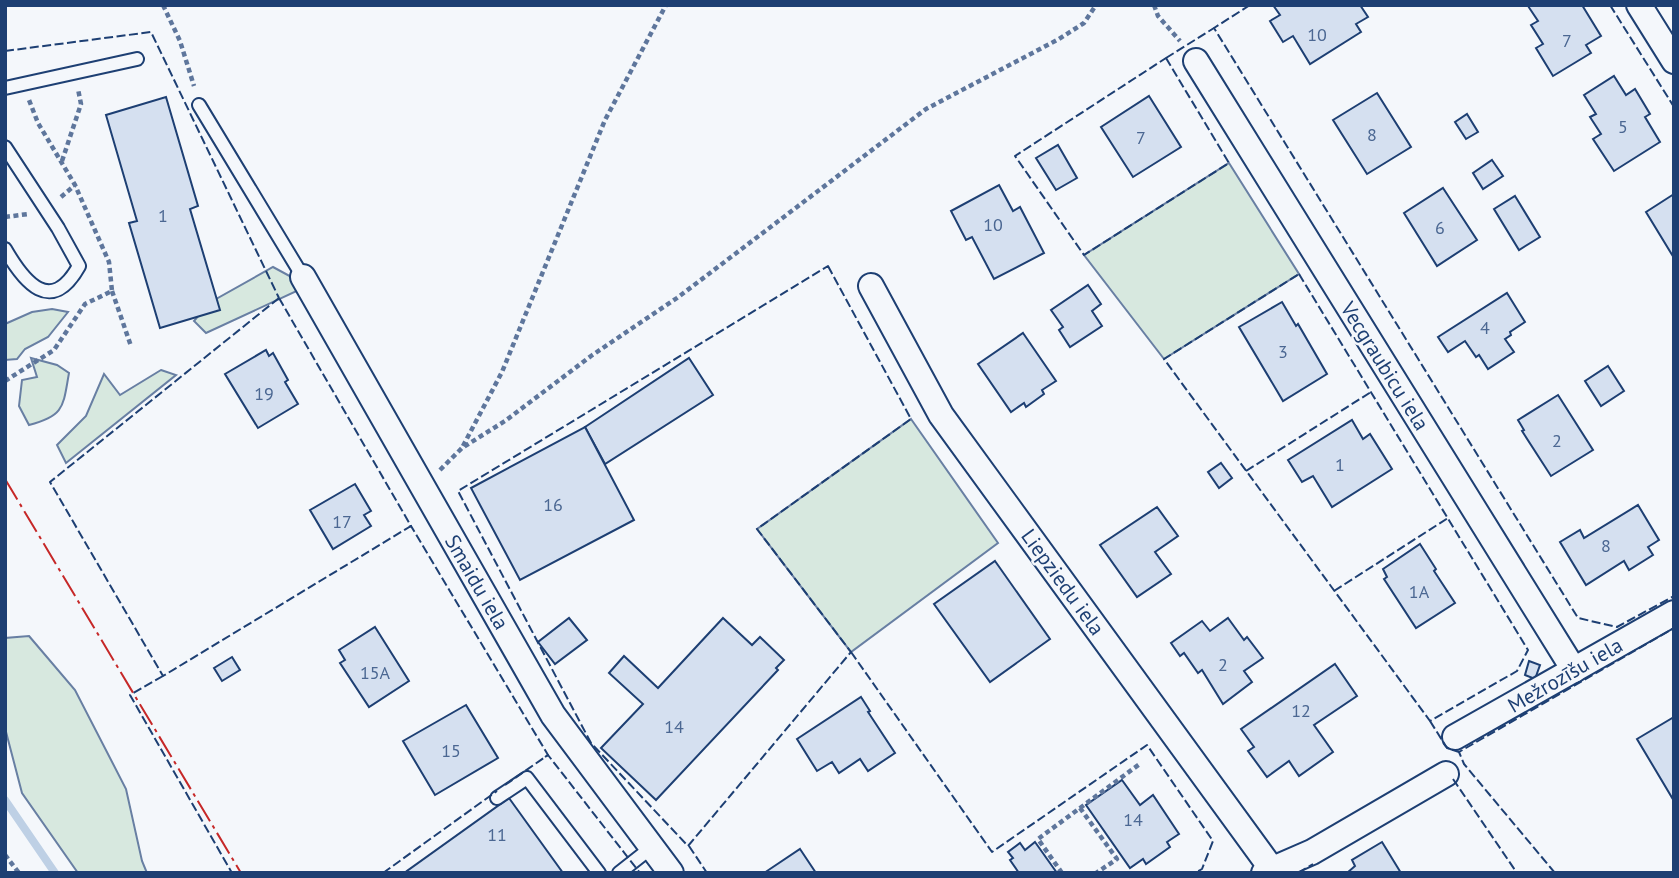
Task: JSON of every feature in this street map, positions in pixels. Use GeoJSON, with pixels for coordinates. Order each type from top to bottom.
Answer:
{"type":"FeatureCollection","features":[{"type":"Feature","properties":{"kind":"street"},"geometry":{"type":"LineString","coordinates":[[1639,5],[1674,61]]}},
{"type":"Feature","properties":{"kind":"street","name":"Vecgraubicu iela"},"geometry":{"type":"LineString","coordinates":[[1196,61],[1574,670]]}},
{"type":"Feature","properties":{"kind":"street","name":"Smaidu iela"},"geometry":{"type":"LineString","coordinates":[[303,277],[553,715],[671,873]]}},
{"type":"Feature","properties":{"kind":"street","name":"Liepziedu iela"},"geometry":{"type":"LineString","coordinates":[[871,286],[941,415],[1267,871]]}},
{"type":"Feature","properties":{"kind":"street","name":"Mežrozīšu iela"},"geometry":{"type":"LineString","coordinates":[[1455,737],[1674,613]]}},
{"type":"Feature","properties":{"kind":"street"},"geometry":{"type":"LineString","coordinates":[[1267,871],[1312,852],[1446,774]]}},
{"type":"Feature","properties":{"kind":"lane"},"geometry":{"type":"LineString","coordinates":[[5,88],[137,59]]}},
{"type":"Feature","properties":{"kind":"lane"},"geometry":{"type":"LineString","coordinates":[[199,105],[303,277]]}},
{"type":"Feature","properties":{"kind":"lane"},"geometry":{"type":"LineString","coordinates":[[5,147],[58,228],[79,266],[71,280],[54,290],[37,289],[23,277],[5,249]]}},
{"type":"Feature","properties":{"kind":"lane"},"geometry":{"type":"LineString","coordinates":[[497,798],[527,778],[599,873]]}},
{"type":"Feature","properties":{"kind":"lane"},"geometry":{"type":"LineString","coordinates":[[619,873],[652,847]]}},
{"type":"Feature","properties":{"kind":"path"},"geometry":{"type":"LineString","coordinates":[[163,5],[180,41],[199,105]]}},
{"type":"Feature","properties":{"kind":"path"},"geometry":{"type":"LineString","coordinates":[[462,448],[502,372],[605,120],[666,5]]}},
{"type":"Feature","properties":{"kind":"path"},"geometry":{"type":"LineString","coordinates":[[423,488],[462,448],[505,421],[591,356],[677,298],[926,109],[1059,39],[1084,23],[1096,5]]}},
{"type":"Feature","properties":{"kind":"path"},"geometry":{"type":"LineString","coordinates":[[1154,5],[1158,16],[1196,61]]}},
{"type":"Feature","properties":{"kind":"path"},"geometry":{"type":"LineString","coordinates":[[61,162],[81,104],[75,72]]}},
{"type":"Feature","properties":{"kind":"path"},"geometry":{"type":"LineString","coordinates":[[112,290],[131,346]]}},
{"type":"Feature","properties":{"kind":"path"},"geometry":{"type":"LineString","coordinates":[[1062,873],[1038,839],[1141,762]]}},
{"type":"Feature","properties":{"kind":"path"},"geometry":{"type":"LineString","coordinates":[[1080,808],[1116,859],[1096,873]]}},
{"type":"Feature","properties":{"kind":"path"},"geometry":{"type":"LineString","coordinates":[[5,855],[19,873]]}},
{"type":"Feature","properties":{"kind":"shaded area"},"geometry":{"type":"Polygon","coordinates":[[[1229,163],[1299,274],[1164,359],[1084,255],[1229,163]]]}},
{"type":"Feature","properties":{"kind":"shaded area"},"geometry":{"type":"Polygon","coordinates":[[[273,267],[297,280],[301,289],[206,333],[194,321],[209,303],[273,267]]]}},
{"type":"Feature","properties":{"kind":"shaded area"},"geometry":{"type":"Polygon","coordinates":[[[52,309],[68,312],[48,337],[25,349],[17,359],[5,360],[5,324],[32,312],[52,309]]]}},
{"type":"Feature","properties":{"kind":"shaded area"},"geometry":{"type":"Polygon","coordinates":[[[31,358],[57,365],[69,373],[60,408],[50,418],[29,425],[19,406],[22,380],[37,377],[31,358]]]}},
{"type":"Feature","properties":{"kind":"shaded area"},"geometry":{"type":"Polygon","coordinates":[[[161,370],[176,375],[66,463],[57,445],[86,416],[104,374],[120,395],[161,370]]]}},
{"type":"Feature","properties":{"kind":"shaded area"},"geometry":{"type":"Polygon","coordinates":[[[911,419],[998,543],[851,652],[757,529],[911,419]]]}},
{"type":"Feature","properties":{"kind":"shaded area"},"geometry":{"type":"Polygon","coordinates":[[[29,636],[75,690],[126,789],[147,873],[78,873],[22,793],[5,728],[5,638],[29,636]]]}},
{"type":"Feature","properties":{"kind":"building"},"geometry":{"type":"Polygon","coordinates":[[[1273,5],[1360,5],[1368,17],[1356,24],[1361,32],[1310,64],[1293,36],[1283,42],[1270,21],[1280,15],[1273,5]]]}},
{"type":"Feature","properties":{"kind":"building"},"geometry":{"type":"Polygon","coordinates":[[[1582,5],[1601,36],[1586,45],[1591,53],[1553,76],[1536,48],[1543,44],[1531,25],[1538,21],[1528,6],[1582,5]]]}},
{"type":"Feature","properties":{"kind":"building"},"geometry":{"type":"Polygon","coordinates":[[[1614,76],[1626,95],[1635,89],[1650,114],[1645,117],[1660,142],[1614,171],[1593,139],[1601,134],[1590,117],[1596,114],[1584,95],[1614,76]]]}},
{"type":"Feature","properties":{"kind":"building"},"geometry":{"type":"Polygon","coordinates":[[[1377,93],[1411,147],[1367,174],[1333,120],[1377,93]]]}},
{"type":"Feature","properties":{"kind":"building"},"geometry":{"type":"Polygon","coordinates":[[[1149,96],[1181,147],[1133,177],[1101,127],[1149,96]]]}},
{"type":"Feature","properties":{"kind":"building"},"geometry":{"type":"Polygon","coordinates":[[[166,97],[198,206],[190,209],[220,310],[160,328],[129,223],[137,221],[106,115],[166,97]]]}},
{"type":"Feature","properties":{"kind":"building"},"geometry":{"type":"Polygon","coordinates":[[[1467,114],[1478,132],[1466,139],[1455,122],[1467,114]]]}},
{"type":"Feature","properties":{"kind":"building"},"geometry":{"type":"Polygon","coordinates":[[[1058,145],[1077,178],[1056,190],[1036,158],[1058,145]]]}},
{"type":"Feature","properties":{"kind":"building"},"geometry":{"type":"Polygon","coordinates":[[[1492,160],[1503,176],[1483,189],[1473,173],[1492,160]]]}},
{"type":"Feature","properties":{"kind":"building"},"geometry":{"type":"Polygon","coordinates":[[[999,185],[1013,211],[1020,207],[1044,253],[994,279],[972,237],[966,240],[951,211],[999,185]]]}},
{"type":"Feature","properties":{"kind":"building"},"geometry":{"type":"Polygon","coordinates":[[[1443,188],[1477,240],[1437,266],[1404,213],[1443,188]]]}},
{"type":"Feature","properties":{"kind":"building"},"geometry":{"type":"Polygon","coordinates":[[[1674,194],[1674,258],[1646,212],[1674,194]]]}},
{"type":"Feature","properties":{"kind":"building"},"geometry":{"type":"Polygon","coordinates":[[[1515,196],[1540,237],[1519,250],[1494,209],[1515,196]]]}},
{"type":"Feature","properties":{"kind":"building"},"geometry":{"type":"Polygon","coordinates":[[[1088,285],[1101,304],[1092,311],[1102,326],[1070,347],[1059,330],[1063,327],[1051,310],[1088,285]]]}},
{"type":"Feature","properties":{"kind":"building"},"geometry":{"type":"Polygon","coordinates":[[[1507,293],[1525,322],[1505,339],[1514,352],[1488,369],[1465,341],[1448,352],[1438,337],[1507,293]]]}},
{"type":"Feature","properties":{"kind":"building"},"geometry":{"type":"Polygon","coordinates":[[[1282,302],[1327,374],[1283,401],[1239,327],[1282,302]]]}},
{"type":"Feature","properties":{"kind":"building"},"geometry":{"type":"Polygon","coordinates":[[[1023,333],[1056,381],[1042,390],[1044,394],[1026,407],[1024,403],[1011,412],[978,364],[1023,333]]]}},
{"type":"Feature","properties":{"kind":"building"},"geometry":{"type":"Polygon","coordinates":[[[266,350],[269,356],[273,353],[298,404],[258,428],[225,374],[266,350]]]}},
{"type":"Feature","properties":{"kind":"building"},"geometry":{"type":"Polygon","coordinates":[[[689,358],[713,395],[605,464],[585,427],[689,358]]]}},
{"type":"Feature","properties":{"kind":"building"},"geometry":{"type":"Polygon","coordinates":[[[1608,366],[1624,391],[1601,406],[1585,381],[1608,366]]]}},
{"type":"Feature","properties":{"kind":"building"},"geometry":{"type":"Polygon","coordinates":[[[1558,395],[1593,450],[1551,476],[1522,431],[1524,430],[1518,420],[1558,395]]]}},
{"type":"Feature","properties":{"kind":"building"},"geometry":{"type":"Polygon","coordinates":[[[1352,420],[1363,439],[1370,434],[1392,469],[1332,507],[1313,476],[1302,482],[1288,460],[1352,420]]]}},
{"type":"Feature","properties":{"kind":"building"},"geometry":{"type":"Polygon","coordinates":[[[585,427],[634,520],[520,580],[471,488],[585,427]]]}},
{"type":"Feature","properties":{"kind":"building"},"geometry":{"type":"Polygon","coordinates":[[[1221,463],[1232,478],[1219,488],[1208,472],[1221,463]]]}},
{"type":"Feature","properties":{"kind":"building"},"geometry":{"type":"Polygon","coordinates":[[[355,484],[371,511],[364,515],[371,526],[333,549],[310,510],[355,484]]]}},
{"type":"Feature","properties":{"kind":"building"},"geometry":{"type":"Polygon","coordinates":[[[1638,505],[1659,540],[1648,547],[1653,555],[1629,570],[1624,561],[1586,585],[1560,542],[1580,530],[1584,538],[1638,505]]]}},
{"type":"Feature","properties":{"kind":"building"},"geometry":{"type":"Polygon","coordinates":[[[1157,507],[1178,536],[1155,552],[1171,574],[1137,597],[1100,545],[1157,507]]]}},
{"type":"Feature","properties":{"kind":"building"},"geometry":{"type":"Polygon","coordinates":[[[1420,544],[1455,603],[1416,628],[1384,579],[1387,577],[1383,569],[1420,544]]]}},
{"type":"Feature","properties":{"kind":"building"},"geometry":{"type":"Polygon","coordinates":[[[995,561],[1050,639],[990,682],[934,604],[995,561]]]}},
{"type":"Feature","properties":{"kind":"building"},"geometry":{"type":"Polygon","coordinates":[[[569,618],[587,640],[555,664],[538,642],[569,618]]]}},
{"type":"Feature","properties":{"kind":"building"},"geometry":{"type":"Polygon","coordinates":[[[723,618],[752,645],[760,637],[784,660],[776,668],[778,670],[656,800],[601,748],[643,704],[609,673],[624,656],[658,688],[723,618]]]}},
{"type":"Feature","properties":{"kind":"building"},"geometry":{"type":"Polygon","coordinates":[[[1228,618],[1244,640],[1247,637],[1263,658],[1244,671],[1252,682],[1223,704],[1202,670],[1198,673],[1184,653],[1180,656],[1171,643],[1202,621],[1210,631],[1228,618]]]}},
{"type":"Feature","properties":{"kind":"building"},"geometry":{"type":"Polygon","coordinates":[[[375,627],[409,681],[369,707],[340,663],[345,660],[339,650],[375,627]]]}},
{"type":"Feature","properties":{"kind":"building"},"geometry":{"type":"Polygon","coordinates":[[[232,657],[240,670],[222,681],[214,668],[232,657]]]}},
{"type":"Feature","properties":{"kind":"building"},"geometry":{"type":"Polygon","coordinates":[[[1529,661],[1540,665],[1535,679],[1525,675],[1529,661]]]}},
{"type":"Feature","properties":{"kind":"building"},"geometry":{"type":"Polygon","coordinates":[[[1335,664],[1357,696],[1314,725],[1333,752],[1299,776],[1289,761],[1267,777],[1248,751],[1254,747],[1241,729],[1335,664]]]}},
{"type":"Feature","properties":{"kind":"building"},"geometry":{"type":"Polygon","coordinates":[[[861,697],[895,753],[868,771],[860,759],[839,773],[832,762],[817,771],[797,739],[861,697]]]}},
{"type":"Feature","properties":{"kind":"building"},"geometry":{"type":"Polygon","coordinates":[[[466,705],[498,758],[435,795],[403,741],[466,705]]]}},
{"type":"Feature","properties":{"kind":"building"},"geometry":{"type":"Polygon","coordinates":[[[1674,717],[1674,801],[1637,739],[1674,717]]]}},
{"type":"Feature","properties":{"kind":"building"},"geometry":{"type":"Polygon","coordinates":[[[1122,780],[1140,805],[1153,795],[1179,834],[1167,842],[1170,847],[1146,864],[1143,859],[1130,868],[1086,805],[1122,780]]]}},
{"type":"Feature","properties":{"kind":"building"},"geometry":{"type":"Polygon","coordinates":[[[509,798],[563,873],[407,871],[509,798]]]}},
{"type":"Feature","properties":{"kind":"building"},"geometry":{"type":"Polygon","coordinates":[[[1035,842],[1057,873],[1019,873],[1008,852],[1020,843],[1025,850],[1035,842]]]}},
{"type":"Feature","properties":{"kind":"building"},"geometry":{"type":"Polygon","coordinates":[[[1382,842],[1401,873],[1347,873],[1355,866],[1352,860],[1382,842]]]}},
{"type":"Feature","properties":{"kind":"building"},"geometry":{"type":"Polygon","coordinates":[[[800,849],[816,873],[764,873],[800,849]]]}},
{"type":"Feature","properties":{"kind":"waterway"},"geometry":{"type":"LineString","coordinates":[[5,800],[55,873]]}},
{"type":"Feature","properties":{"kind":"fence"},"geometry":{"type":"LineString","coordinates":[[1250,5],[1214,28],[1578,618],[1617,627],[1674,596]]}},
{"type":"Feature","properties":{"kind":"fence"},"geometry":{"type":"LineString","coordinates":[[1610,5],[1674,107]]}},
{"type":"Feature","properties":{"kind":"fence"},"geometry":{"type":"LineString","coordinates":[[1166,58],[1214,28]]}},
{"type":"Feature","properties":{"kind":"fence"},"geometry":{"type":"LineString","coordinates":[[5,51],[151,32],[279,298]]}},
{"type":"Feature","properties":{"kind":"fence"},"geometry":{"type":"LineString","coordinates":[[1166,58],[1229,163],[1084,255],[1015,156],[1166,58]]}},
{"type":"Feature","properties":{"kind":"fence"},"geometry":{"type":"LineString","coordinates":[[828,266],[911,419],[757,529],[851,652],[688,846],[591,743],[458,491],[828,266]]}},
{"type":"Feature","properties":{"kind":"fence"},"geometry":{"type":"LineString","coordinates":[[1299,274],[1528,650],[1517,671],[1430,721],[1164,359],[1299,274]]}},
{"type":"Feature","properties":{"kind":"fence"},"geometry":{"type":"LineString","coordinates":[[279,298],[411,526],[163,676],[50,482],[279,298]]}},
{"type":"Feature","properties":{"kind":"fence"},"geometry":{"type":"LineString","coordinates":[[1246,471],[1371,392]]}},
{"type":"Feature","properties":{"kind":"fence"},"geometry":{"type":"LineString","coordinates":[[1334,591],[1448,518]]}},
{"type":"Feature","properties":{"kind":"fence"},"geometry":{"type":"LineString","coordinates":[[409,527],[411,526],[548,755],[505,785]]}},
{"type":"Feature","properties":{"kind":"fence"},"geometry":{"type":"LineString","coordinates":[[1555,873],[1464,764],[1459,752],[1674,628]]}},
{"type":"Feature","properties":{"kind":"fence"},"geometry":{"type":"LineString","coordinates":[[851,652],[992,852],[1147,745],[1213,841],[1202,869],[1195,873]]}},
{"type":"Feature","properties":{"kind":"fence"},"geometry":{"type":"LineString","coordinates":[[163,676],[130,695],[232,873]]}},
{"type":"Feature","properties":{"kind":"fence"},"geometry":{"type":"LineString","coordinates":[[1430,721],[1447,748],[1459,752]]}},
{"type":"Feature","properties":{"kind":"fence"},"geometry":{"type":"LineString","coordinates":[[545,757],[548,755],[640,873]]}},
{"type":"Feature","properties":{"kind":"fence"},"geometry":{"type":"LineString","coordinates":[[1453,779],[1517,873]]}},
{"type":"Feature","properties":{"kind":"fence"},"geometry":{"type":"LineString","coordinates":[[383,873],[497,791]]}},
{"type":"Feature","properties":{"kind":"fence"},"geometry":{"type":"LineString","coordinates":[[689,846],[707,873]]}},
{"type":"Feature","properties":{"kind":"fence"},"geometry":{"type":"LineString","coordinates":[[1298,873],[1313,864]]}},
{"type":"Feature","properties":{"kind":"power"},"geometry":{"type":"LineString","coordinates":[[5,479],[241,873]]}}]}
